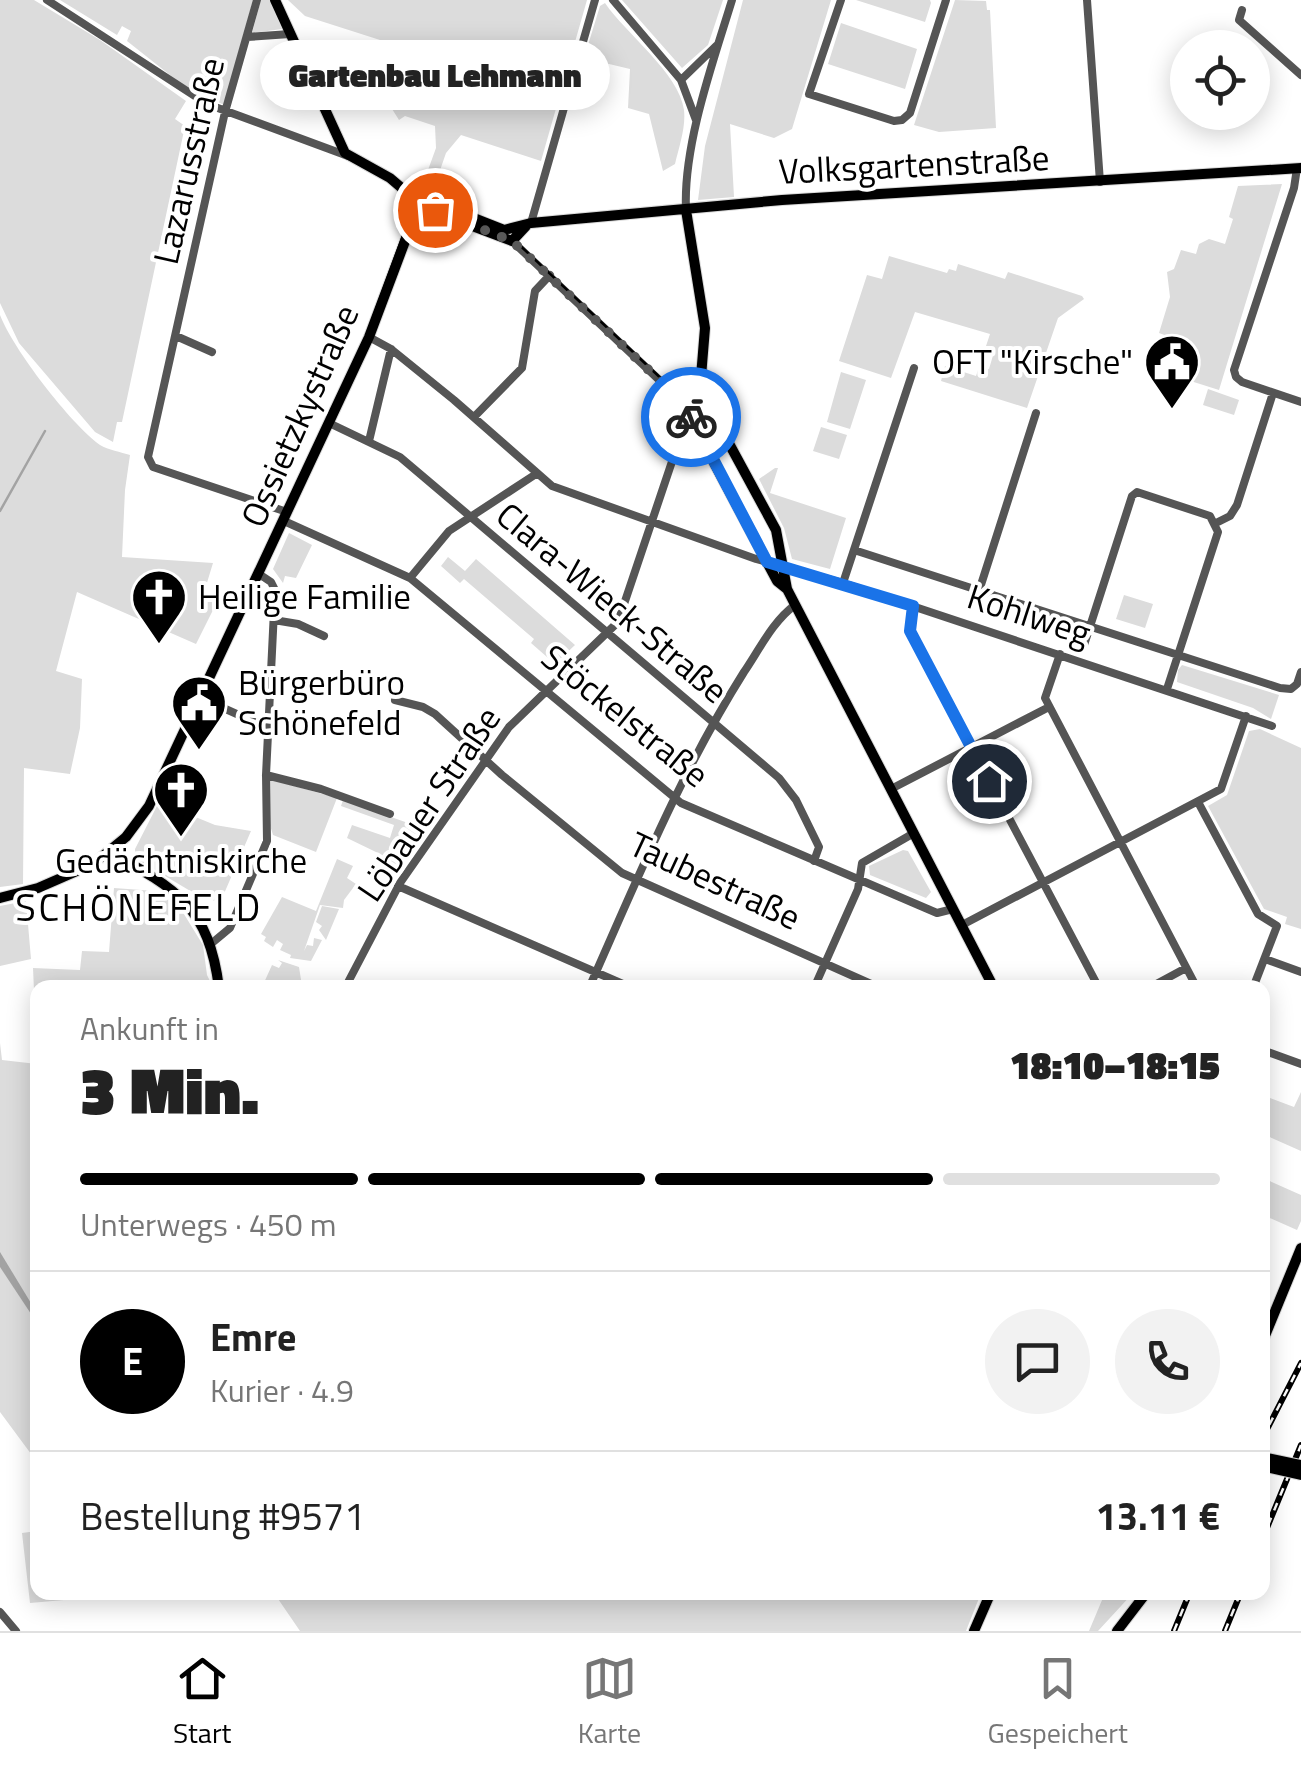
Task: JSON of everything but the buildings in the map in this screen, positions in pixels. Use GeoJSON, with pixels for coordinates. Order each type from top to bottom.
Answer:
{"type":"FeatureCollection","features":[{"type":"Feature","properties":{"kind":"main road"},"geometry":{"type":"LineString","coordinates":[[276,0],[348,156],[390,178],[424,212],[443,210],[446,216],[512,241],[530,222]]}},
{"type":"Feature","properties":{"kind":"main road","name":"Volksgartenstraße"},"geometry":{"type":"LineString","coordinates":[[443,210],[448,208],[504,230],[530,222],[789,199],[1299,168]]}},
{"type":"Feature","properties":{"kind":"main road","name":"Löbauer Straße"},"geometry":{"type":"LineString","coordinates":[[686,210],[705,323],[700,389],[689,412]]}},
{"type":"Feature","properties":{"kind":"main road","name":"Ossietzkystraße"},"geometry":{"type":"LineString","coordinates":[[110,853],[148,806],[201,698],[369,337],[408,228],[424,212]]}},
{"type":"Feature","properties":{"kind":"main road"},"geometry":{"type":"LineString","coordinates":[[700,389],[774,524],[785,566],[786,589]]}},
{"type":"Feature","properties":{"kind":"main road"},"geometry":{"type":"LineString","coordinates":[[689,412],[767,562],[795,605],[990,980]]}},
{"type":"Feature","properties":{"kind":"main road"},"geometry":{"type":"LineString","coordinates":[[0,898],[77,872],[110,853],[174,890],[194,913],[212,942],[218,980]]}},
{"type":"Feature","properties":{"kind":"main road"},"geometry":{"type":"LineString","coordinates":[[1270,1324],[1301,1248]]}},
{"type":"Feature","properties":{"kind":"main road"},"geometry":{"type":"LineString","coordinates":[[1270,1458],[1301,1465]]}},
{"type":"Feature","properties":{"kind":"main road"},"geometry":{"type":"LineString","coordinates":[[1270,1468],[1301,1475]]}},
{"type":"Feature","properties":{"kind":"main road"},"geometry":{"type":"LineString","coordinates":[[974,1631],[988,1600]]}},
{"type":"Feature","properties":{"kind":"main road"},"geometry":{"type":"LineString","coordinates":[[1117,1631],[1142,1600]]}},
{"type":"Feature","properties":{"kind":"street"},"geometry":{"type":"LineString","coordinates":[[46,0],[190,94],[225,112],[348,156]]}},
{"type":"Feature","properties":{"kind":"street","name":"Lazarusstraße"},"geometry":{"type":"LineString","coordinates":[[148,456],[225,112],[257,0]]}},
{"type":"Feature","properties":{"kind":"street"},"geometry":{"type":"LineString","coordinates":[[530,222],[595,0]]}},
{"type":"Feature","properties":{"kind":"street"},"geometry":{"type":"LineString","coordinates":[[613,0],[681,80],[697,124]]}},
{"type":"Feature","properties":{"kind":"street","name":"Löbauer Straße"},"geometry":{"type":"LineString","coordinates":[[686,210],[685,193],[697,124],[732,0]]}},
{"type":"Feature","properties":{"kind":"street"},"geometry":{"type":"LineString","coordinates":[[840,0],[809,94],[894,121],[910,113],[946,0]]}},
{"type":"Feature","properties":{"kind":"street"},"geometry":{"type":"LineString","coordinates":[[1088,0],[1100,182]]}},
{"type":"Feature","properties":{"kind":"street"},"geometry":{"type":"LineString","coordinates":[[1242,10],[1239,20],[1301,75]]}},
{"type":"Feature","properties":{"kind":"street"},"geometry":{"type":"LineString","coordinates":[[247,36],[290,34]]}},
{"type":"Feature","properties":{"kind":"street"},"geometry":{"type":"LineString","coordinates":[[681,80],[720,43]]}},
{"type":"Feature","properties":{"kind":"street"},"geometry":{"type":"LineString","coordinates":[[1299,168],[1234,370],[1242,382],[1301,402]]}},
{"type":"Feature","properties":{"kind":"street"},"geometry":{"type":"LineString","coordinates":[[512,241],[689,412]]}},
{"type":"Feature","properties":{"kind":"street"},"geometry":{"type":"LineString","coordinates":[[474,417],[522,368],[535,291],[550,275]]}},
{"type":"Feature","properties":{"kind":"street"},"geometry":{"type":"LineString","coordinates":[[176,336],[212,352]]}},
{"type":"Feature","properties":{"kind":"street","name":"Kohlweg"},"geometry":{"type":"LineString","coordinates":[[369,337],[391,349],[552,486],[767,562],[913,606],[1272,726]]}},
{"type":"Feature","properties":{"kind":"street"},"geometry":{"type":"LineString","coordinates":[[369,442],[391,349]]}},
{"type":"Feature","properties":{"kind":"street"},"geometry":{"type":"LineString","coordinates":[[843,584],[914,368]]}},
{"type":"Feature","properties":{"kind":"street"},"geometry":{"type":"LineString","coordinates":[[1216,523],[1230,516],[1237,504],[1273,392]]}},
{"type":"Feature","properties":{"kind":"street","name":"Löbauer Straße"},"geometry":{"type":"LineString","coordinates":[[350,980],[398,886],[486,758],[510,727],[618,622],[689,412]]}},
{"type":"Feature","properties":{"kind":"street"},"geometry":{"type":"LineString","coordinates":[[980,591],[1036,413]]}},
{"type":"Feature","properties":{"kind":"street","name":"Clara-Wieck-Straße"},"geometry":{"type":"LineString","coordinates":[[328,424],[400,457],[788,787],[819,847],[814,861]]}},
{"type":"Feature","properties":{"kind":"street","name":"Stöckelstraße"},"geometry":{"type":"LineString","coordinates":[[148,456],[153,467],[286,517],[410,578],[673,798],[937,912],[953,909]]}},
{"type":"Feature","properties":{"kind":"street"},"geometry":{"type":"LineString","coordinates":[[410,578],[449,531],[536,474]]}},
{"type":"Feature","properties":{"kind":"street"},"geometry":{"type":"LineString","coordinates":[[1084,645],[1132,496],[1137,492],[1210,516],[1218,532],[1167,689]]}},
{"type":"Feature","properties":{"kind":"street"},"geometry":{"type":"LineString","coordinates":[[854,550],[1285,689],[1297,684],[1301,672]]}},
{"type":"Feature","properties":{"kind":"street"},"geometry":{"type":"LineString","coordinates":[[212,942],[230,928],[267,841],[274,586],[259,574]]}},
{"type":"Feature","properties":{"kind":"street"},"geometry":{"type":"LineString","coordinates":[[592,980],[673,798],[762,646],[795,605]]}},
{"type":"Feature","properties":{"kind":"street"},"geometry":{"type":"LineString","coordinates":[[913,606],[910,631],[1095,980]]}},
{"type":"Feature","properties":{"kind":"street"},"geometry":{"type":"LineString","coordinates":[[274,620],[298,624],[324,636]]}},
{"type":"Feature","properties":{"kind":"street"},"geometry":{"type":"LineString","coordinates":[[1060,654],[1046,698],[1192,980]]}},
{"type":"Feature","properties":{"kind":"street"},"geometry":{"type":"LineString","coordinates":[[201,698],[270,730]]}},
{"type":"Feature","properties":{"kind":"street","name":"Taubestraße"},"geometry":{"type":"LineString","coordinates":[[395,700],[435,714],[617,869],[863,980]]}},
{"type":"Feature","properties":{"kind":"street"},"geometry":{"type":"LineString","coordinates":[[891,789],[1050,706]]}},
{"type":"Feature","properties":{"kind":"street"},"geometry":{"type":"LineString","coordinates":[[962,925],[1221,788],[1246,716]]}},
{"type":"Feature","properties":{"kind":"street"},"geometry":{"type":"LineString","coordinates":[[266,775],[390,814]]}},
{"type":"Feature","properties":{"kind":"street"},"geometry":{"type":"LineString","coordinates":[[1198,802],[1258,914],[1276,926],[1257,980]]}},
{"type":"Feature","properties":{"kind":"street"},"geometry":{"type":"LineString","coordinates":[[818,980],[866,858],[914,833]]}},
{"type":"Feature","properties":{"kind":"street"},"geometry":{"type":"LineString","coordinates":[[398,886],[614,980]]}},
{"type":"Feature","properties":{"kind":"street"},"geometry":{"type":"LineString","coordinates":[[1265,959],[1301,972]]}},
{"type":"Feature","properties":{"kind":"street"},"geometry":{"type":"LineString","coordinates":[[1164,980],[1186,968]]}},
{"type":"Feature","properties":{"kind":"street"},"geometry":{"type":"LineString","coordinates":[[1270,1053],[1301,1064]]}},
{"type":"Feature","properties":{"kind":"street"},"geometry":{"type":"LineString","coordinates":[[0,1612],[16,1631]]}},
{"type":"Feature","properties":{"kind":"shaded area"},"geometry":{"type":"Polygon","coordinates":[[[0,0],[34,0],[100,40],[186,101],[175,119],[185,126],[122,422],[117,422],[113,442],[95,432],[19,343],[0,303],[0,0]]]}},
{"type":"Feature","properties":{"kind":"shaded area"},"geometry":{"type":"Polygon","coordinates":[[[60,0],[253,0],[224,105],[180,83],[127,41],[131,31],[122,26],[117,35],[60,0]]]}},
{"type":"Feature","properties":{"kind":"shaded area"},"geometry":{"type":"Polygon","coordinates":[[[261,0],[269,0],[282,29],[252,33],[261,0]]]}},
{"type":"Feature","properties":{"kind":"shaded area"},"geometry":{"type":"Polygon","coordinates":[[[288,0],[587,0],[541,161],[461,135],[446,153],[438,176],[449,180],[442,198],[413,187],[416,178],[424,181],[436,148],[435,126],[405,116],[399,120],[370,74],[380,40],[305,16],[288,0]]]}},
{"type":"Feature","properties":{"kind":"shaded area"},"geometry":{"type":"Polygon","coordinates":[[[622,0],[723,0],[708,45],[682,68],[622,0]]]}},
{"type":"Feature","properties":{"kind":"shaded area"},"geometry":{"type":"Polygon","coordinates":[[[743,0],[831,0],[792,129],[774,138],[730,124],[734,197],[698,200],[705,146],[743,0]]]}},
{"type":"Feature","properties":{"kind":"shaded area"},"geometry":{"type":"Polygon","coordinates":[[[856,0],[930,0],[931,3],[925,22],[856,0]]]}},
{"type":"Feature","properties":{"kind":"shaded area"},"geometry":{"type":"Polygon","coordinates":[[[955,0],[986,1],[990,10],[996,128],[939,132],[914,125],[955,0]]]}},
{"type":"Feature","properties":{"kind":"shaded area"},"geometry":{"type":"Polygon","coordinates":[[[605,3],[662,68],[680,96],[684,110],[682,137],[675,164],[663,171],[649,114],[628,108],[630,69],[584,58],[600,6],[605,3]]]}},
{"type":"Feature","properties":{"kind":"shaded area"},"geometry":{"type":"Polygon","coordinates":[[[841,23],[917,49],[905,89],[828,64],[841,23]]]}},
{"type":"Feature","properties":{"kind":"shaded area"},"geometry":{"type":"Polygon","coordinates":[[[1282,184],[1219,390],[1159,371],[1170,337],[1159,333],[1170,297],[1167,272],[1174,269],[1181,250],[1196,254],[1199,244],[1209,239],[1225,244],[1238,186],[1282,184]]]}},
{"type":"Feature","properties":{"kind":"shaded area"},"geometry":{"type":"Polygon","coordinates":[[[889,256],[947,273],[949,269],[956,271],[958,264],[1005,279],[1008,272],[1082,296],[1084,299],[1058,318],[1027,408],[941,381],[945,366],[976,376],[979,367],[989,369],[994,352],[985,349],[990,334],[915,312],[891,378],[839,361],[867,275],[882,279],[889,256]]]}},
{"type":"Feature","properties":{"kind":"shaded area"},"geometry":{"type":"Polygon","coordinates":[[[0,315],[29,365],[74,420],[100,445],[130,455],[122,557],[213,563],[202,599],[217,602],[196,644],[77,592],[56,671],[82,679],[80,728],[70,774],[24,768],[23,884],[0,887],[0,315]]]}},
{"type":"Feature","properties":{"kind":"shaded area"},"geometry":{"type":"Polygon","coordinates":[[[841,372],[866,380],[850,429],[827,422],[841,372]]]}},
{"type":"Feature","properties":{"kind":"shaded area"},"geometry":{"type":"Polygon","coordinates":[[[1208,389],[1239,400],[1234,415],[1203,405],[1208,389]]]}},
{"type":"Feature","properties":{"kind":"shaded area"},"geometry":{"type":"Polygon","coordinates":[[[821,427],[847,435],[839,459],[813,451],[821,427]]]}},
{"type":"Feature","properties":{"kind":"shaded area"},"geometry":{"type":"Polygon","coordinates":[[[775,468],[770,493],[846,518],[830,569],[792,559],[784,528],[759,479],[775,468]]]}},
{"type":"Feature","properties":{"kind":"shaded area"},"geometry":{"type":"Polygon","coordinates":[[[289,533],[312,545],[296,578],[285,576],[283,583],[273,569],[289,533]]]}},
{"type":"Feature","properties":{"kind":"shaded area"},"geometry":{"type":"Polygon","coordinates":[[[448,557],[465,571],[476,559],[575,645],[555,664],[531,643],[534,639],[464,579],[460,583],[441,566],[448,557]]]}},
{"type":"Feature","properties":{"kind":"shaded area"},"geometry":{"type":"Polygon","coordinates":[[[1124,595],[1153,604],[1145,628],[1116,619],[1124,595]]]}},
{"type":"Feature","properties":{"kind":"shaded area"},"geometry":{"type":"Polygon","coordinates":[[[1182,665],[1279,695],[1271,719],[1253,708],[1177,682],[1182,665]]]}},
{"type":"Feature","properties":{"kind":"shaded area"},"geometry":{"type":"Polygon","coordinates":[[[1260,729],[1301,748],[1301,929],[1285,924],[1287,917],[1264,909],[1208,806],[1227,795],[1249,731],[1260,729]]]}},
{"type":"Feature","properties":{"kind":"shaded area"},"geometry":{"type":"Polygon","coordinates":[[[269,779],[337,798],[316,852],[273,835],[269,822],[269,779]]]}},
{"type":"Feature","properties":{"kind":"shaded area"},"geometry":{"type":"Polygon","coordinates":[[[343,800],[425,829],[392,879],[375,872],[381,861],[376,858],[378,853],[347,838],[352,825],[390,838],[394,825],[341,806],[343,800]]]}},
{"type":"Feature","properties":{"kind":"shaded area"},"geometry":{"type":"Polygon","coordinates":[[[159,802],[215,825],[251,831],[220,903],[192,892],[135,858],[135,849],[159,802]]]}},
{"type":"Feature","properties":{"kind":"shaded area"},"geometry":{"type":"Polygon","coordinates":[[[908,851],[931,892],[926,898],[870,875],[869,866],[908,851]]]}},
{"type":"Feature","properties":{"kind":"shaded area"},"geometry":{"type":"Polygon","coordinates":[[[337,859],[353,866],[347,878],[356,884],[343,908],[320,905],[304,951],[307,945],[313,946],[314,938],[322,940],[311,961],[290,958],[280,950],[283,944],[277,940],[273,947],[264,941],[266,937],[261,934],[282,897],[316,911],[337,859]]]}},
{"type":"Feature","properties":{"kind":"shaded area"},"geometry":{"type":"Polygon","coordinates":[[[114,888],[155,891],[179,906],[203,945],[210,980],[34,980],[33,968],[80,970],[82,951],[109,952],[114,888]]]}},
{"type":"Feature","properties":{"kind":"shaded area"},"geometry":{"type":"Polygon","coordinates":[[[26,901],[31,959],[0,966],[0,906],[26,901]]]}},
{"type":"Feature","properties":{"kind":"shaded area"},"geometry":{"type":"Polygon","coordinates":[[[322,906],[339,909],[326,940],[319,930],[322,926],[316,922],[322,906]]]}},
{"type":"Feature","properties":{"kind":"shaded area"},"geometry":{"type":"Polygon","coordinates":[[[278,960],[299,967],[301,980],[265,980],[272,965],[279,968],[282,963],[278,960]]]}},
{"type":"Feature","properties":{"kind":"shaded area"},"geometry":{"type":"Polygon","coordinates":[[[0,1043],[2,1060],[30,1063],[30,1453],[0,1412],[0,1043]]]}},
{"type":"Feature","properties":{"kind":"shaded area"},"geometry":{"type":"Polygon","coordinates":[[[1301,1092],[1301,1151],[1270,1137],[1270,1098],[1294,1107],[1301,1092]]]}},
{"type":"Feature","properties":{"kind":"shaded area"},"geometry":{"type":"Polygon","coordinates":[[[1270,1181],[1301,1195],[1297,1230],[1270,1218],[1270,1181]]]}},
{"type":"Feature","properties":{"kind":"shaded area"},"geometry":{"type":"Polygon","coordinates":[[[0,1252],[30,1301],[30,1312],[0,1267],[0,1252]]]}},
{"type":"Feature","properties":{"kind":"shaded area"},"geometry":{"type":"Polygon","coordinates":[[[30,1532],[30,1600],[64,1600],[30,1603],[22,1533],[30,1532]]]}},
{"type":"Feature","properties":{"kind":"shaded area"},"geometry":{"type":"Polygon","coordinates":[[[279,1600],[978,1600],[966,1631],[300,1631],[279,1600]]]}},
{"type":"Feature","properties":{"kind":"shaded area"},"geometry":{"type":"Polygon","coordinates":[[[1102,1600],[1127,1600],[1098,1631],[1089,1631],[1102,1600]]]}},
{"type":"Feature","properties":{"kind":"waterway"},"geometry":{"type":"LineString","coordinates":[[0,511],[45,431]]}},
{"type":"Feature","properties":{"kind":"tram line"},"geometry":{"type":"LineString","coordinates":[[0,896],[84,866],[118,840],[147,805],[366,337],[405,230],[417,213],[440,208],[511,237],[685,401]]}},
{"type":"Feature","properties":{"kind":"tram line"},"geometry":{"type":"LineString","coordinates":[[787,586],[993,980]]}},
{"type":"Feature","properties":{"kind":"tram line"},"geometry":{"type":"LineString","coordinates":[[1270,1466],[1301,1472]]}},
{"type":"Feature","properties":{"kind":"railway"},"geometry":{"type":"LineString","coordinates":[[1270,1423],[1301,1363]]}},
{"type":"Feature","properties":{"kind":"railway"},"geometry":{"type":"LineString","coordinates":[[1270,1521],[1301,1445]]}},
{"type":"Feature","properties":{"kind":"railway"},"geometry":{"type":"LineString","coordinates":[[1174,1631],[1187,1600]]}},
{"type":"Feature","properties":{"kind":"railway"},"geometry":{"type":"LineString","coordinates":[[1225,1631],[1238,1600]]}},
{"type":"Feature","properties":{"kind":"way so far"},"geometry":{"type":"LineString","coordinates":[[435,210],[512,241],[690,409],[691,417]]}},
{"type":"Feature","properties":{"kind":"place","name":"Gartenbau Lehmann"},"geometry":{"type":"Point","coordinates":[435,210]}},
{"type":"Feature","properties":{"kind":"place","name":"OFT \"Kirsche\""},"geometry":{"type":"Point","coordinates":[1172,411]}},
{"type":"Feature","properties":{"kind":"place","name":"Heilige Familie"},"geometry":{"type":"Point","coordinates":[159,646]}},
{"type":"Feature","properties":{"kind":"place","name":"Bürgerbüro Schönefeld"},"geometry":{"type":"Point","coordinates":[199,752]}},
{"type":"Feature","properties":{"kind":"place","name":"Gedächtniskirche"},"geometry":{"type":"Point","coordinates":[181,839]}},
{"type":"Feature","properties":{"kind":"district","name":"SCHÖNEFELD"},"geometry":{"type":"Point","coordinates":[139,908]}},
{"type":"Feature","properties":{"kind":"route"},"geometry":{"type":"LineString","coordinates":[[691,417],[767,562],[913,606],[910,631],[989,781]]}}]}
